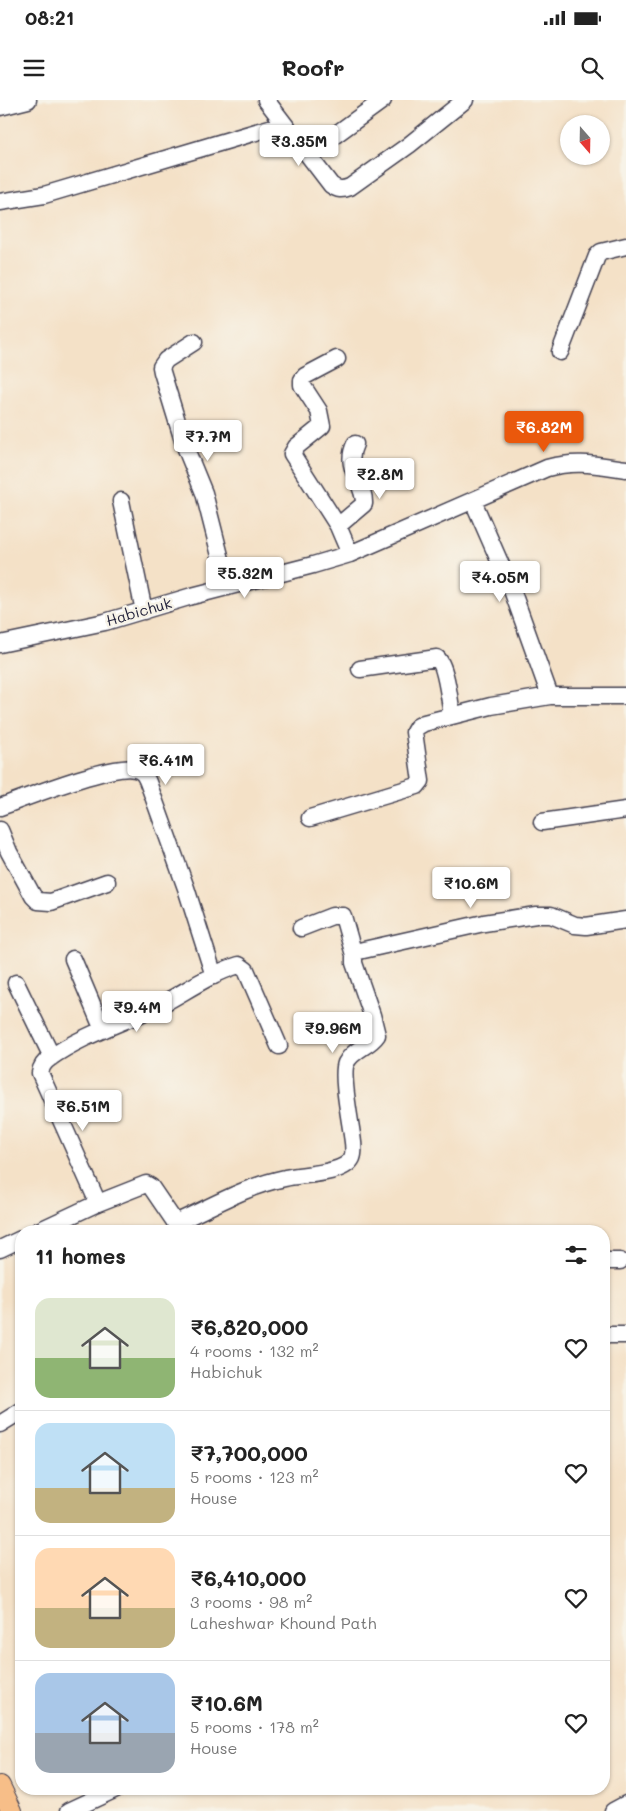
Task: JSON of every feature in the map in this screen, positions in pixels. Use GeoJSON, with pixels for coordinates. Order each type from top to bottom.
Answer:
{"type":"FeatureCollection","features":[{"type":"Feature","properties":{"kind":"main road"},"geometry":{"type":"LineString","coordinates":[[0,1786],[12,1811]]}},
{"type":"Feature","properties":{"kind":"street"},"geometry":{"type":"LineString","coordinates":[[0,107],[28,100]]}},
{"type":"Feature","properties":{"kind":"street"},"geometry":{"type":"LineString","coordinates":[[266,100],[331,185],[343,190],[409,145],[465,100]]}},
{"type":"Feature","properties":{"kind":"street"},"geometry":{"type":"LineString","coordinates":[[309,154],[383,100]]}},
{"type":"Feature","properties":{"kind":"street"},"geometry":{"type":"LineString","coordinates":[[0,202],[44,195],[283,124]]}},
{"type":"Feature","properties":{"kind":"street"},"geometry":{"type":"LineString","coordinates":[[560,352],[597,256],[601,252],[626,246]]}},
{"type":"Feature","properties":{"kind":"street"},"geometry":{"type":"LineString","coordinates":[[194,342],[166,360],[161,368],[184,444],[204,493],[228,587]]}},
{"type":"Feature","properties":{"kind":"street"},"geometry":{"type":"LineString","coordinates":[[337,358],[305,376],[302,380],[302,385],[319,411],[322,426],[296,447],[292,454],[338,526],[350,554]]}},
{"type":"Feature","properties":{"kind":"street"},"geometry":{"type":"LineString","coordinates":[[338,526],[364,504],[364,498],[351,462],[352,450],[355,444]]}},
{"type":"Feature","properties":{"kind":"street","name":"Habichuk"},"geometry":{"type":"LineString","coordinates":[[0,644],[105,622],[350,554],[548,468],[562,464],[587,463],[626,469]]}},
{"type":"Feature","properties":{"kind":"street"},"geometry":{"type":"LineString","coordinates":[[121,501],[144,611]]}},
{"type":"Feature","properties":{"kind":"street"},"geometry":{"type":"LineString","coordinates":[[473,501],[512,590],[550,696]]}},
{"type":"Feature","properties":{"kind":"street"},"geometry":{"type":"LineString","coordinates":[[360,669],[437,658],[440,660],[443,668],[452,715]]}},
{"type":"Feature","properties":{"kind":"street"},"geometry":{"type":"LineString","coordinates":[[310,818],[416,786],[421,781],[414,732],[417,727],[424,723],[491,706],[550,696],[626,696]]}},
{"type":"Feature","properties":{"kind":"street"},"geometry":{"type":"LineString","coordinates":[[0,807],[102,772],[133,768],[142,772],[146,777],[186,888],[214,976]]}},
{"type":"Feature","properties":{"kind":"street"},"geometry":{"type":"LineString","coordinates":[[542,822],[626,810]]}},
{"type":"Feature","properties":{"kind":"street"},"geometry":{"type":"LineString","coordinates":[[0,830],[5,853],[38,901],[43,903],[51,902],[107,882]]}},
{"type":"Feature","properties":{"kind":"street"},"geometry":{"type":"LineString","coordinates":[[354,955],[359,951],[377,946],[518,917],[551,915],[575,925],[586,926],[626,920]]}},
{"type":"Feature","properties":{"kind":"street"},"geometry":{"type":"LineString","coordinates":[[182,1225],[254,1187],[284,1178],[336,1170],[350,1161],[353,1156],[345,1066],[354,1053],[373,1040],[377,1035],[377,1030],[354,963],[354,955],[343,916],[332,916],[301,928]]}},
{"type":"Feature","properties":{"kind":"street"},"geometry":{"type":"LineString","coordinates":[[73,959],[103,1030]]}},
{"type":"Feature","properties":{"kind":"street"},"geometry":{"type":"LineString","coordinates":[[98,1203],[40,1073],[41,1067],[52,1057],[103,1030],[163,1003],[239,965],[243,966],[246,970],[279,1046]]}},
{"type":"Feature","properties":{"kind":"street"},"geometry":{"type":"LineString","coordinates":[[16,983],[52,1057]]}},
{"type":"Feature","properties":{"kind":"street"},"geometry":{"type":"LineString","coordinates":[[51,1225],[98,1203],[146,1184],[151,1187],[177,1225]]}},
{"type":"Feature","properties":{"kind":"street"},"geometry":{"type":"LineString","coordinates":[[0,1250],[15,1242]]}},
{"type":"Feature","properties":{"kind":"street"},"geometry":{"type":"LineString","coordinates":[[610,1261],[620,1261]]}},
{"type":"Feature","properties":{"kind":"street"},"geometry":{"type":"LineString","coordinates":[[610,1335],[626,1335]]}},
{"type":"Feature","properties":{"kind":"street"},"geometry":{"type":"LineString","coordinates":[[0,1424],[15,1415]]}},
{"type":"Feature","properties":{"kind":"street"},"geometry":{"type":"LineString","coordinates":[[69,1811],[103,1795]]}},
{"type":"Feature","properties":{"kind":"street"},"geometry":{"type":"LineString","coordinates":[[613,1811],[626,1804]]}}]}
